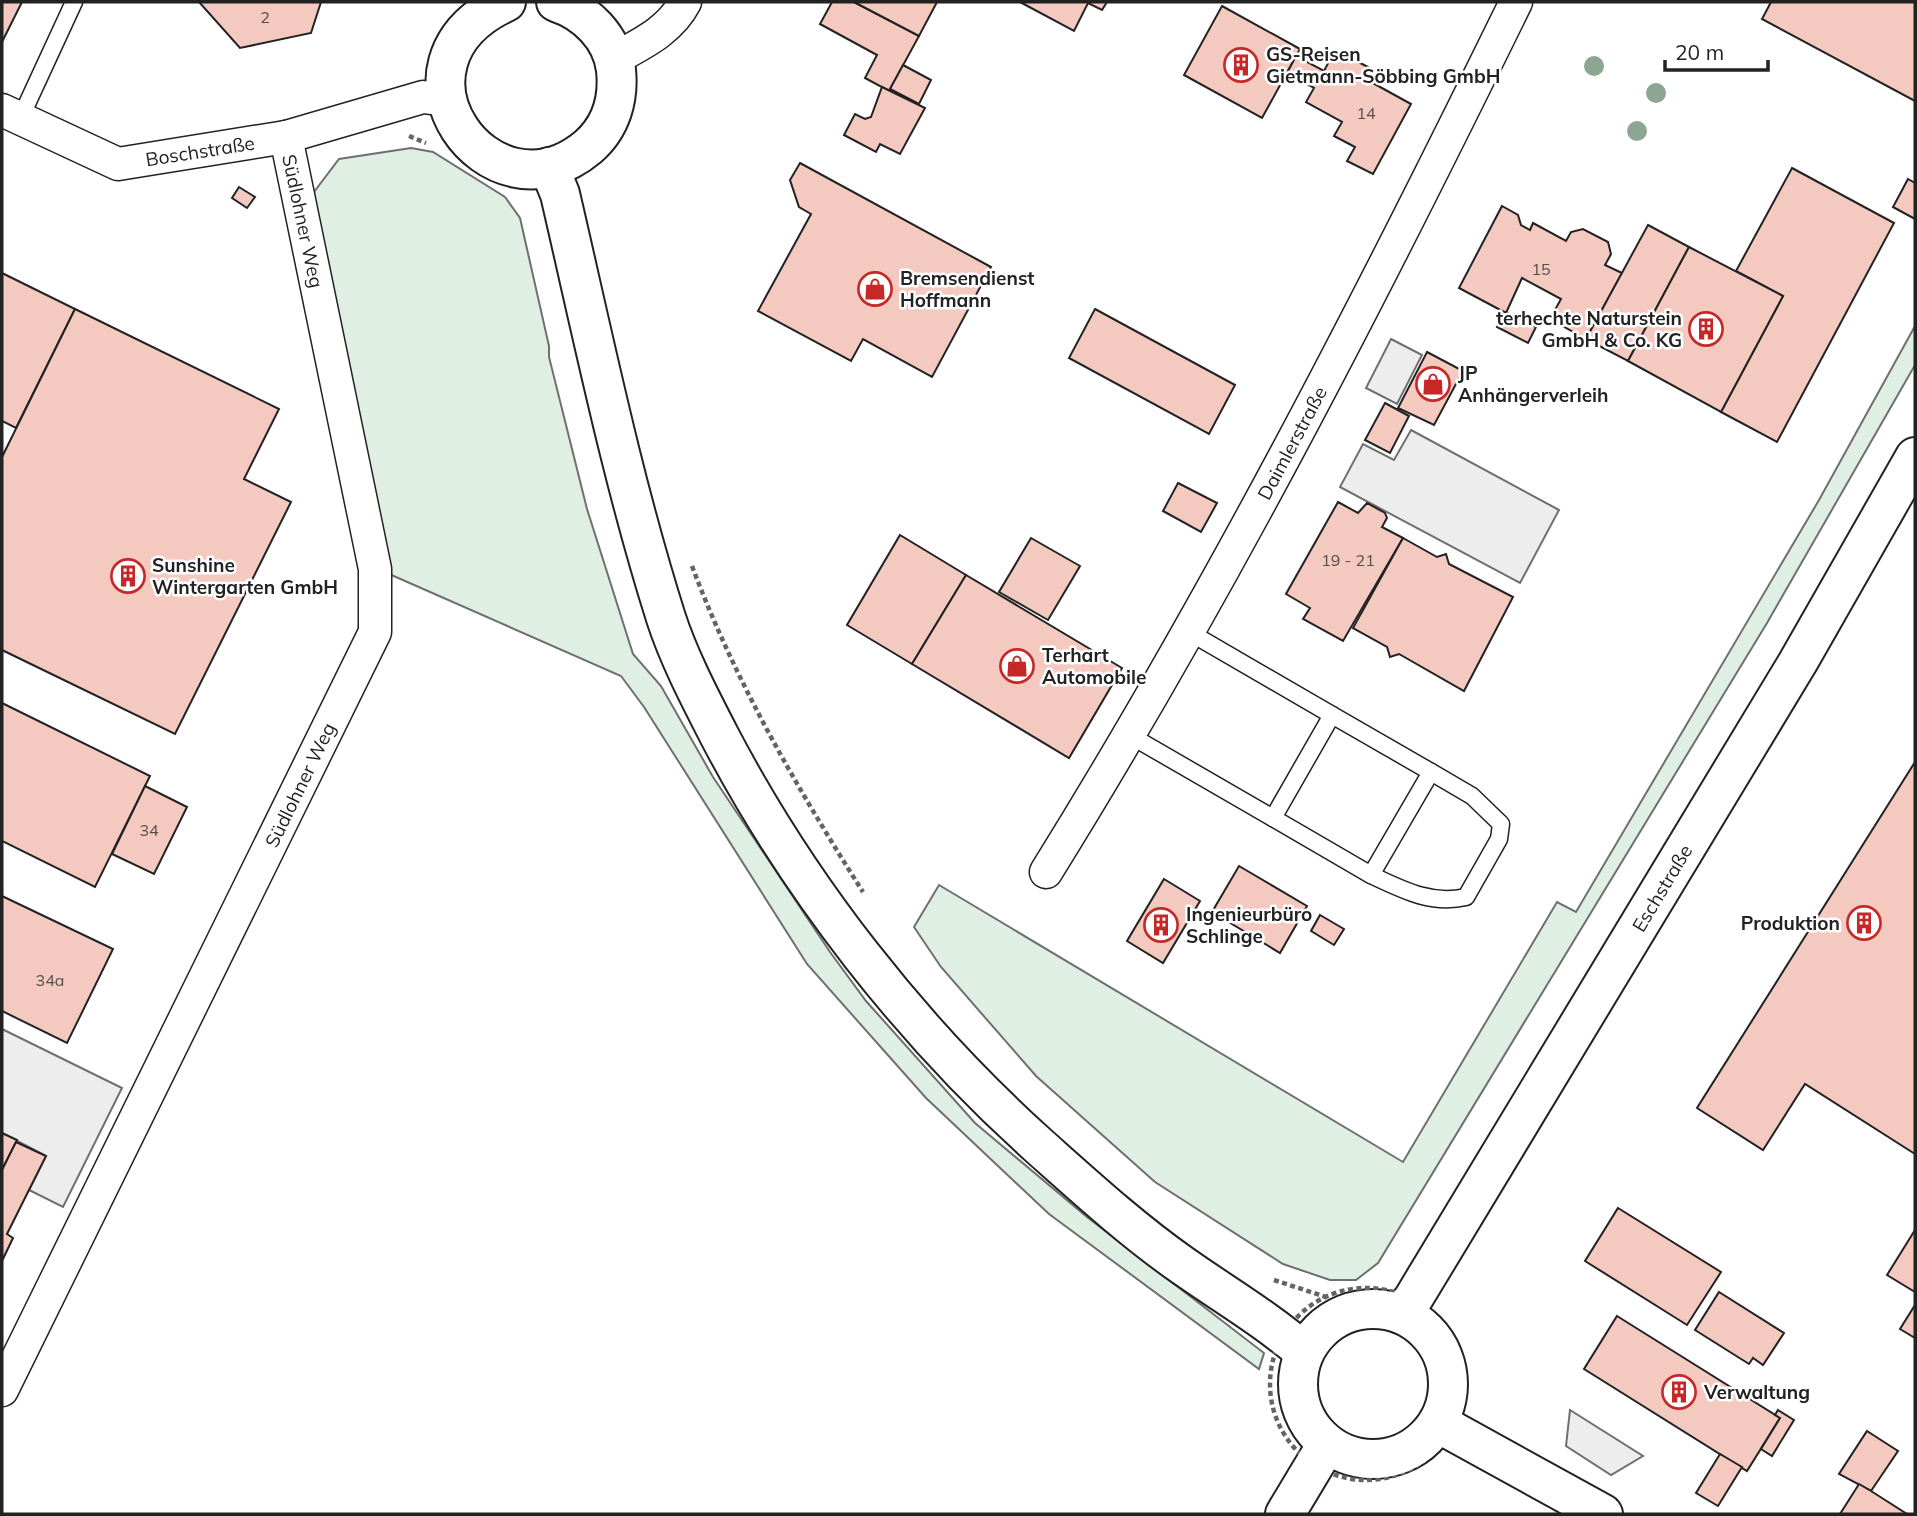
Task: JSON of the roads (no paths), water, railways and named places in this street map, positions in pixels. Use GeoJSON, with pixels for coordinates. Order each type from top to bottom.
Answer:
{"type":"FeatureCollection","features":[{"type":"Feature","properties":{"kind":"street"},"geometry":{"type":"LineString","coordinates":[[506,2],[481,13],[458,37],[446,68],[446,100],[456,125],[473,147],[496,162],[522,169],[549,167],[576,157],[602,132],[612,114],[618,87],[614,59],[599,30],[575,8],[556,2]]}},
{"type":"Feature","properties":{"kind":"street"},"geometry":{"type":"LineString","coordinates":[[614,59],[653,38],[680,11],[685,2]]}},
{"type":"Feature","properties":{"kind":"street","name":"Daimlerstraße"},"geometry":{"type":"LineString","coordinates":[[1046,872],[1131,736],[1322,386],[1516,2]]}},
{"type":"Feature","properties":{"kind":"street","name":"Boschstraße"},"geometry":{"type":"LineString","coordinates":[[11,114],[118,164],[286,137],[424,97],[446,100]]}},
{"type":"Feature","properties":{"kind":"street","name":"Südlohner Weg"},"geometry":{"type":"LineString","coordinates":[[2,1390],[375,632],[375,569],[286,137]]}},
{"type":"Feature","properties":{"kind":"street"},"geometry":{"type":"LineString","coordinates":[[549,167],[560,194],[624,466],[667,620],[702,702],[748,791],[793,860],[858,948],[966,1076],[1038,1144],[1129,1223],[1179,1263],[1294,1343],[1300,1402],[1320,1454],[1285,1514]]}},
{"type":"Feature","properties":{"kind":"street","name":"Eschstraße"},"geometry":{"type":"LineString","coordinates":[[1407,1307],[1798,662],[1915,457]]}},
{"type":"Feature","properties":{"kind":"street"},"geometry":{"type":"LineString","coordinates":[[1294,1343],[1345,1314],[1407,1307],[1439,1348],[1448,1373],[1445,1426]]}},
{"type":"Feature","properties":{"kind":"street"},"geometry":{"type":"LineString","coordinates":[[1320,1454],[1374,1460],[1399,1455],[1445,1426]]}},
{"type":"Feature","properties":{"kind":"street"},"geometry":{"type":"LineString","coordinates":[[1445,1426],[1602,1514]]}},
{"type":"Feature","properties":{"kind":"lane"},"geometry":{"type":"LineString","coordinates":[[11,114],[74,2]]}},
{"type":"Feature","properties":{"kind":"lane"},"geometry":{"type":"LineString","coordinates":[[1131,736],[1371,875],[1416,896],[1450,901],[1466,897],[1499,839],[1501,824],[1472,796],[1189,632]]}},
{"type":"Feature","properties":{"kind":"lane"},"geometry":{"type":"LineString","coordinates":[[1273,818],[1332,715]]}},
{"type":"Feature","properties":{"kind":"lane"},"geometry":{"type":"LineString","coordinates":[[1371,875],[1431,772]]}},
{"type":"Feature","properties":{"kind":"place","name":"GS-Reisen Gietmann-Söbbing GmbH"},"geometry":{"type":"Point","coordinates":[1241,65]}},
{"type":"Feature","properties":{"kind":"place","name":"Bremsendienst Hoffmann"},"geometry":{"type":"Point","coordinates":[875,289]}},
{"type":"Feature","properties":{"kind":"place","name":"terhechte Naturstein GmbH & Co. KG"},"geometry":{"type":"Point","coordinates":[1706,329]}},
{"type":"Feature","properties":{"kind":"place","name":"JP Anhängerverleih"},"geometry":{"type":"Point","coordinates":[1433,384]}},
{"type":"Feature","properties":{"kind":"place","name":"Sunshine Wintergarten GmbH"},"geometry":{"type":"Point","coordinates":[128,576]}},
{"type":"Feature","properties":{"kind":"place","name":"Terhart Automobile"},"geometry":{"type":"Point","coordinates":[1017,666]}},
{"type":"Feature","properties":{"kind":"place","name":"Produktion"},"geometry":{"type":"Point","coordinates":[1864,923]}},
{"type":"Feature","properties":{"kind":"place","name":"Ingenieurbüro Schlinge"},"geometry":{"type":"Point","coordinates":[1161,925]}},
{"type":"Feature","properties":{"kind":"place","name":"Verwaltung"},"geometry":{"type":"Point","coordinates":[1679,1392]}}]}
